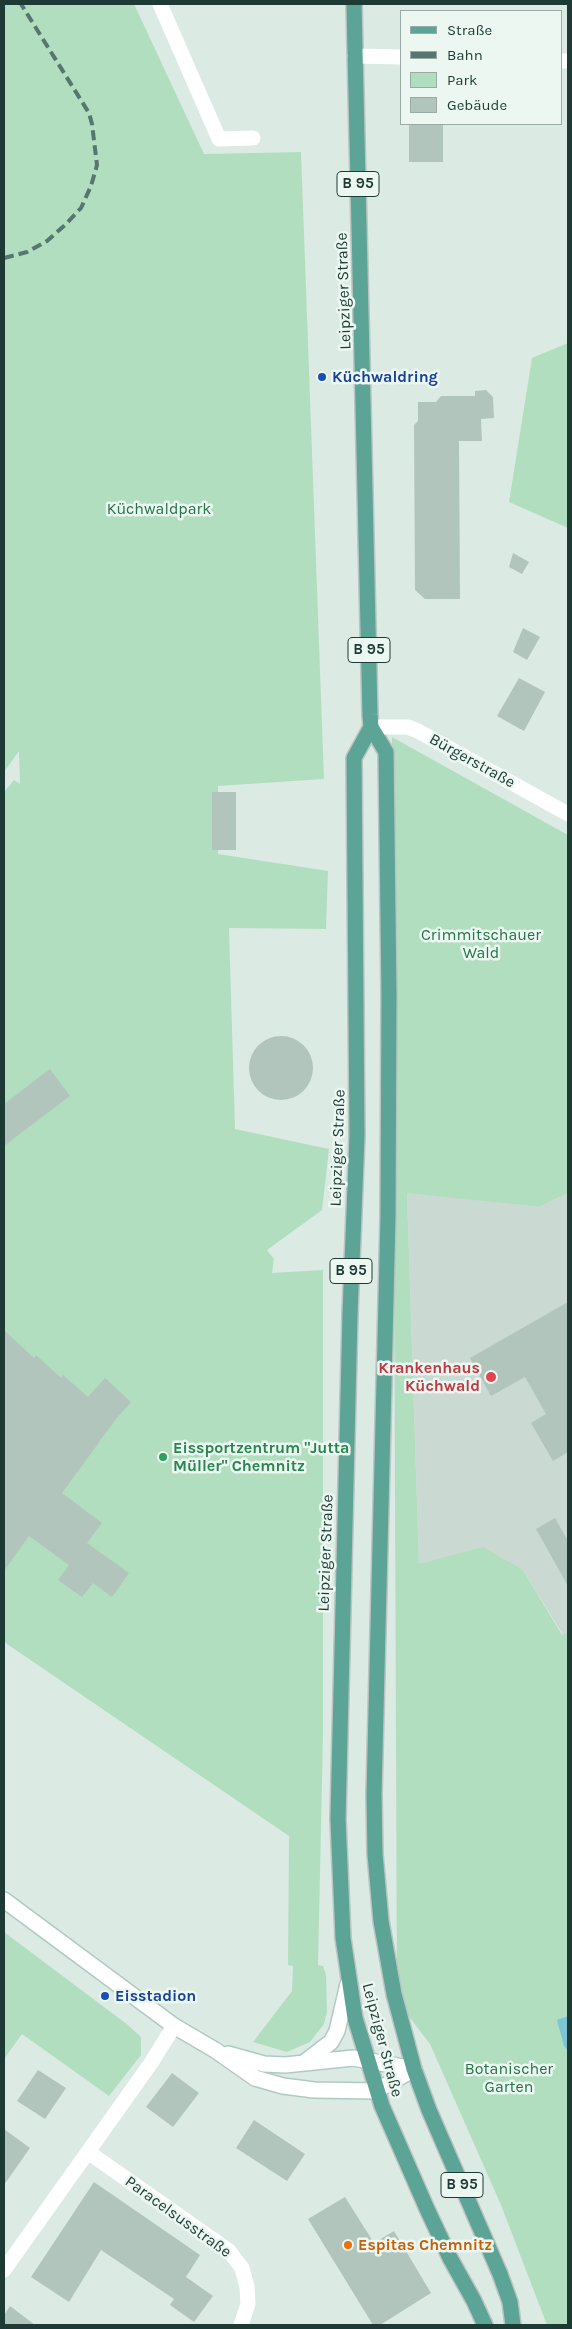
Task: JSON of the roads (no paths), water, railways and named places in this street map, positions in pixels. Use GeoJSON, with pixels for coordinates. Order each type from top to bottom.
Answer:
{"type":"FeatureCollection","features":[{"type":"Feature","properties":{"kind":"main road","name":"Leipziger Straße"},"geometry":{"type":"LineString","coordinates":[[354,4],[370,727],[354,758],[357,1136],[350,1314],[338,1819],[344,1938],[348,1984],[355,2018],[376,2091],[408,2169],[484,2325]]}},
{"type":"Feature","properties":{"kind":"main road","name":"Leipziger Straße"},"geometry":{"type":"LineString","coordinates":[[370,727],[386,752],[389,995],[388,1217],[374,1775],[375,1854],[381,1921],[391,1976],[414,2069],[429,2110],[500,2274],[510,2302],[513,2325]]}},
{"type":"Feature","properties":{"kind":"street"},"geometry":{"type":"LineString","coordinates":[[160,4],[219,138],[253,138]]}},
{"type":"Feature","properties":{"kind":"street"},"geometry":{"type":"LineString","coordinates":[[355,56],[400,57]]}},
{"type":"Feature","properties":{"kind":"street","name":"Bürgerstraße"},"geometry":{"type":"LineString","coordinates":[[370,727],[408,727],[418,731],[568,814]]}},
{"type":"Feature","properties":{"kind":"street"},"geometry":{"type":"LineString","coordinates":[[4,1900],[174,2026],[215,2050],[255,2078],[283,2086],[314,2090],[376,2091],[414,2069]]}},
{"type":"Feature","properties":{"kind":"street"},"geometry":{"type":"LineString","coordinates":[[301,2064],[331,2042],[336,2031],[348,1984]]}},
{"type":"Feature","properties":{"kind":"street"},"geometry":{"type":"LineString","coordinates":[[4,2270],[151,2063],[174,2026]]}},
{"type":"Feature","properties":{"kind":"street"},"geometry":{"type":"LineString","coordinates":[[215,2050],[264,2064],[301,2064],[353,2058],[414,2069]]}},
{"type":"Feature","properties":{"kind":"street","name":"Paracelsusstraße"},"geometry":{"type":"LineString","coordinates":[[88,2152],[229,2250],[242,2268],[247,2287],[248,2304],[241,2325]]}},
{"type":"Feature","properties":{"kind":"water"},"geometry":{"type":"Polygon","coordinates":[[[568,2016],[568,2051],[564,2046],[557,2020],[568,2016]]]}},
{"type":"Feature","properties":{"kind":"railway"},"geometry":{"type":"LineString","coordinates":[[4,258],[27,252],[47,241],[65,225],[81,208],[91,186],[97,165],[89,113],[21,4]]}},
{"type":"Feature","properties":{"kind":"place","name":"Küchwaldring"},"geometry":{"type":"Point","coordinates":[322,377]}},
{"type":"Feature","properties":{"kind":"place","name":"Krankenhaus Küchwald"},"geometry":{"type":"Point","coordinates":[491,1377]}},
{"type":"Feature","properties":{"kind":"place","name":"Eissportzentrum \"Jutta Müller\" Chemnitz"},"geometry":{"type":"Point","coordinates":[163,1457]}},
{"type":"Feature","properties":{"kind":"place","name":"Eisstadion"},"geometry":{"type":"Point","coordinates":[105,1996]}},
{"type":"Feature","properties":{"kind":"place","name":"Espitas Chemnitz"},"geometry":{"type":"Point","coordinates":[348,2245]}},
{"type":"Feature","properties":{"kind":"park label","name":"Küchwaldpark"},"geometry":{"type":"Point","coordinates":[159,509]}},
{"type":"Feature","properties":{"kind":"park label","name":"Crimmitschauer Wald"},"geometry":{"type":"Point","coordinates":[481,944]}},
{"type":"Feature","properties":{"kind":"park label","name":"Botanischer Garten"},"geometry":{"type":"Point","coordinates":[509,2078]}}]}
